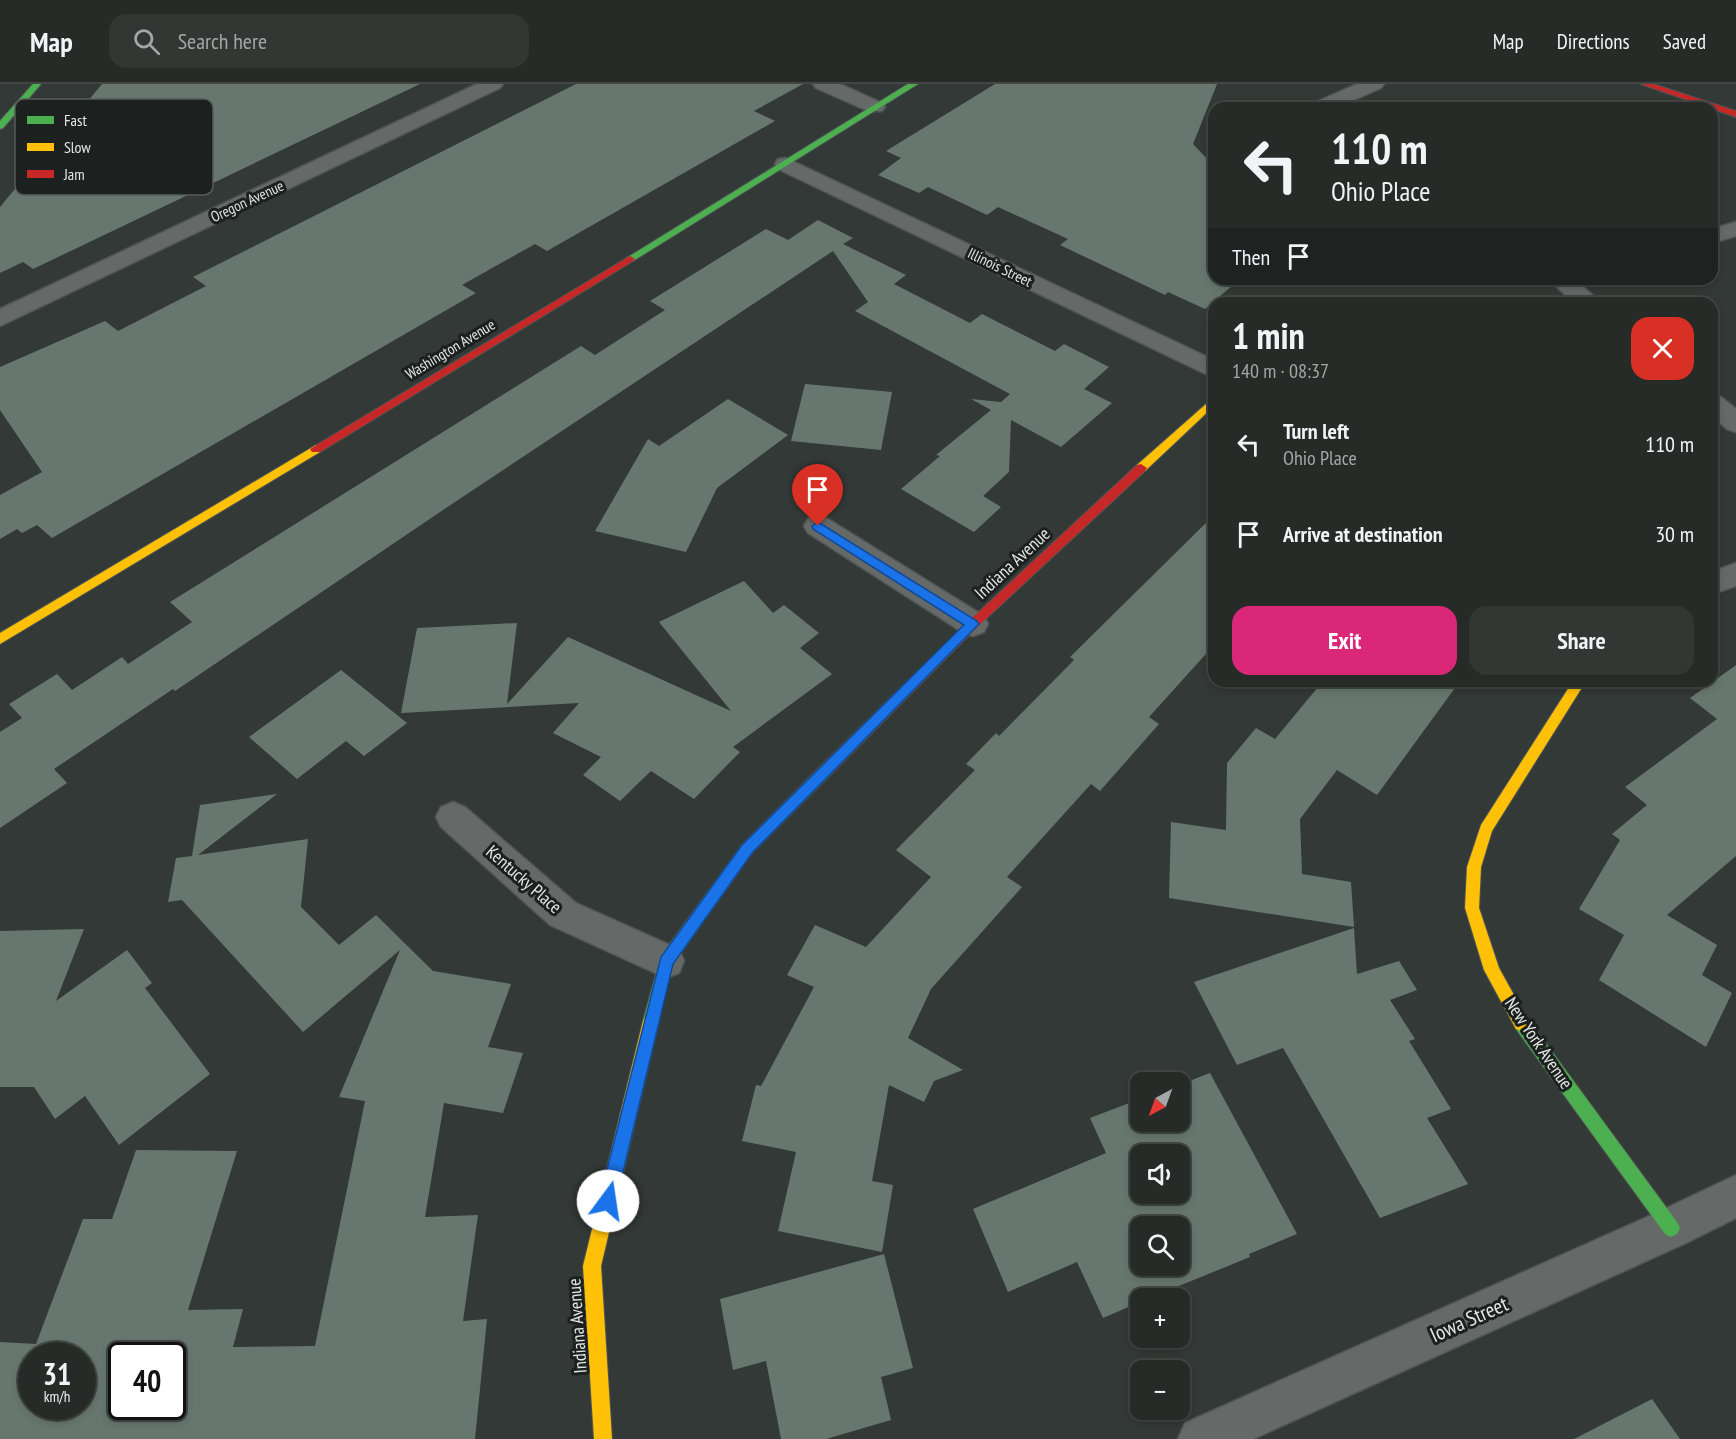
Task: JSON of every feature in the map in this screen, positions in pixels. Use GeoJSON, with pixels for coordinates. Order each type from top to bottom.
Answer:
{"type":"FeatureCollection","features":[{"type":"Feature","properties":{"kind":"street"},"geometry":{"type":"LineString","coordinates":[[24,99],[37,84]]}},
{"type":"Feature","properties":{"kind":"street","name":"Oregon Avenue"},"geometry":{"type":"LineString","coordinates":[[0,318],[494,84]]}},
{"type":"Feature","properties":{"kind":"street"},"geometry":{"type":"LineString","coordinates":[[823,84],[876,107]]}},
{"type":"Feature","properties":{"kind":"street","name":"Washington Avenue"},"geometry":{"type":"LineString","coordinates":[[0,639],[786,164],[914,84]]}},
{"type":"Feature","properties":{"kind":"street"},"geometry":{"type":"LineString","coordinates":[[1333,102],[1374,84]]}},
{"type":"Feature","properties":{"kind":"street"},"geometry":{"type":"LineString","coordinates":[[1645,84],[1700,102]]}},
{"type":"Feature","properties":{"kind":"street"},"geometry":{"type":"LineString","coordinates":[[1718,108],[1736,114]]}},
{"type":"Feature","properties":{"kind":"street"},"geometry":{"type":"LineString","coordinates":[[0,126],[15,109]]}},
{"type":"Feature","properties":{"kind":"street","name":"Illinois Street"},"geometry":{"type":"LineString","coordinates":[[786,164],[1208,367]]}},
{"type":"Feature","properties":{"kind":"street"},"geometry":{"type":"LineString","coordinates":[[1718,234],[1736,229]]}},
{"type":"Feature","properties":{"kind":"street"},"geometry":{"type":"LineString","coordinates":[[1567,285],[1582,297]]}},
{"type":"Feature","properties":{"kind":"street","name":"Indiana Avenue"},"geometry":{"type":"LineString","coordinates":[[603,1439],[592,1266],[666,962],[747,849],[972,624],[1208,406]]}},
{"type":"Feature","properties":{"kind":"street"},"geometry":{"type":"LineString","coordinates":[[1718,408],[1736,423]]}},
{"type":"Feature","properties":{"kind":"street"},"geometry":{"type":"LineString","coordinates":[[818,526],[972,624]]}},
{"type":"Feature","properties":{"kind":"street"},"geometry":{"type":"LineString","coordinates":[[1718,581],[1736,574]]}},
{"type":"Feature","properties":{"kind":"street","name":"New York Avenue"},"geometry":{"type":"LineString","coordinates":[[1576,687],[1486,829],[1474,867],[1472,908],[1492,970],[1526,1031],[1671,1228]]}},
{"type":"Feature","properties":{"kind":"street","name":"Kentucky Place"},"geometry":{"type":"LineString","coordinates":[[453,817],[563,914],[666,962]]}},
{"type":"Feature","properties":{"kind":"street","name":"Iowa Street"},"geometry":{"type":"LineString","coordinates":[[1202,1439],[1671,1228],[1736,1196]]}},
{"type":"Feature","properties":{"kind":"building"},"geometry":{"type":"Polygon","coordinates":[[[102,84],[420,84],[213,183],[213,99],[90,99],[102,84]]]}},
{"type":"Feature","properties":{"kind":"building"},"geometry":{"type":"Polygon","coordinates":[[[576,84],[803,84],[754,111],[775,121],[547,251],[535,244],[462,285],[476,293],[52,538],[37,525],[22,533],[17,529],[0,539],[0,495],[42,472],[0,410],[0,367],[105,321],[118,331],[206,286],[193,277],[576,84]]]}},
{"type":"Feature","properties":{"kind":"building"},"geometry":{"type":"Polygon","coordinates":[[[995,84],[1217,84],[1193,144],[1208,160],[1208,285],[1233,285],[1219,297],[1208,297],[1208,306],[1205,309],[1168,292],[1165,295],[1060,245],[1068,239],[998,207],[987,215],[928,187],[919,193],[878,175],[901,158],[886,151],[995,84]]]}},
{"type":"Feature","properties":{"kind":"building"},"geometry":{"type":"Polygon","coordinates":[[[15,189],[15,195],[188,195],[33,269],[23,262],[0,273],[0,207],[15,189]]]}},
{"type":"Feature","properties":{"kind":"building"},"geometry":{"type":"Polygon","coordinates":[[[818,220],[853,238],[843,244],[906,275],[894,284],[970,323],[982,314],[1055,351],[1064,344],[1109,367],[1084,389],[1112,403],[1061,447],[1011,420],[1009,472],[983,496],[1001,507],[974,532],[901,489],[940,456],[936,455],[991,410],[971,399],[1001,402],[1010,394],[855,311],[868,302],[833,251],[175,691],[173,689],[54,769],[67,783],[0,828],[0,732],[22,718],[9,704],[57,674],[72,690],[122,657],[128,664],[192,622],[170,602],[581,346],[595,355],[665,310],[650,301],[766,229],[788,240],[818,220]]]}},
{"type":"Feature","properties":{"kind":"building"},"geometry":{"type":"Polygon","coordinates":[[[805,384],[892,392],[881,450],[791,441],[805,384]]]}},
{"type":"Feature","properties":{"kind":"building"},"geometry":{"type":"Polygon","coordinates":[[[728,399],[788,435],[717,488],[686,552],[595,531],[648,439],[659,446],[728,399]]]}},
{"type":"Feature","properties":{"kind":"building"},"geometry":{"type":"Polygon","coordinates":[[[1208,521],[1208,652],[1149,717],[1159,724],[1100,791],[1091,784],[1007,877],[1022,887],[931,989],[908,1038],[963,1070],[934,1081],[924,1102],[889,1085],[872,1181],[893,1185],[882,1252],[778,1231],[796,1152],[742,1141],[756,1085],[761,1086],[814,987],[787,975],[815,925],[866,947],[931,877],[896,850],[975,770],[966,764],[996,733],[999,736],[1074,660],[1070,657],[1208,521]]]}},
{"type":"Feature","properties":{"kind":"building"},"geometry":{"type":"Polygon","coordinates":[[[744,581],[773,613],[784,605],[819,633],[800,648],[832,674],[733,747],[740,752],[694,799],[651,771],[620,801],[583,775],[601,757],[553,733],[579,703],[401,713],[417,628],[517,623],[507,704],[568,637],[731,711],[659,622],[744,581]]]}},
{"type":"Feature","properties":{"kind":"building"},"geometry":{"type":"Polygon","coordinates":[[[1736,665],[1736,856],[1667,915],[1717,945],[1702,975],[1732,993],[1706,1047],[1599,980],[1624,935],[1579,909],[1620,840],[1612,834],[1647,805],[1625,787],[1717,719],[1690,698],[1705,687],[1718,687],[1718,678],[1736,665]]]}},
{"type":"Feature","properties":{"kind":"building"},"geometry":{"type":"Polygon","coordinates":[[[341,670],[407,723],[364,756],[346,741],[297,779],[249,737],[341,670]]]}},
{"type":"Feature","properties":{"kind":"building"},"geometry":{"type":"Polygon","coordinates":[[[1318,687],[1456,687],[1377,795],[1337,770],[1300,819],[1302,874],[1351,882],[1354,927],[1169,898],[1171,822],[1226,830],[1227,763],[1256,728],[1275,739],[1318,687]]]}},
{"type":"Feature","properties":{"kind":"building"},"geometry":{"type":"Polygon","coordinates":[[[277,794],[198,855],[308,839],[301,907],[339,945],[376,915],[433,971],[511,984],[488,1047],[523,1053],[503,1113],[444,1103],[425,1217],[478,1215],[463,1321],[487,1319],[475,1439],[0,1439],[0,1342],[18,1343],[18,1420],[96,1420],[96,1342],[37,1342],[83,1219],[112,1219],[136,1150],[237,1151],[188,1310],[243,1309],[233,1347],[315,1346],[365,1101],[339,1097],[400,950],[303,1032],[182,900],[168,902],[176,858],[192,856],[200,805],[277,794]]]}},
{"type":"Feature","properties":{"kind":"building"},"geometry":{"type":"Polygon","coordinates":[[[1354,928],[1357,974],[1399,961],[1417,990],[1390,1000],[1415,1039],[1409,1041],[1451,1109],[1427,1118],[1468,1184],[1380,1218],[1283,1048],[1237,1065],[1194,982],[1354,928]]]}},
{"type":"Feature","properties":{"kind":"building"},"geometry":{"type":"Polygon","coordinates":[[[84,929],[56,1001],[127,950],[152,983],[145,988],[210,1074],[119,1145],[85,1096],[55,1119],[34,1087],[0,1087],[0,931],[84,929]]]}},
{"type":"Feature","properties":{"kind":"building"},"geometry":{"type":"Polygon","coordinates":[[[1210,1073],[1297,1234],[1249,1254],[1250,1257],[1174,1288],[1130,1288],[1130,1306],[1103,1318],[1077,1262],[1008,1292],[973,1209],[1106,1153],[1090,1118],[1130,1103],[1130,1132],[1190,1132],[1190,1081],[1210,1073]]]}},
{"type":"Feature","properties":{"kind":"building"},"geometry":{"type":"Polygon","coordinates":[[[884,1254],[913,1368],[881,1377],[891,1420],[826,1439],[781,1439],[766,1361],[733,1370],[720,1299],[884,1254]]]}},
{"type":"Feature","properties":{"kind":"building"},"geometry":{"type":"Polygon","coordinates":[[[1652,1399],[1680,1439],[1574,1439],[1652,1399]]]}},
{"type":"Feature","properties":{"kind":"traffic: fast"},"geometry":{"type":"LineString","coordinates":[[24,99],[37,84]]}},
{"type":"Feature","properties":{"kind":"traffic: fast"},"geometry":{"type":"LineString","coordinates":[[630,259],[914,84]]}},
{"type":"Feature","properties":{"kind":"traffic: fast"},"geometry":{"type":"LineString","coordinates":[[0,126],[15,109]]}},
{"type":"Feature","properties":{"kind":"traffic: fast"},"geometry":{"type":"LineString","coordinates":[[651,1021],[666,961],[747,849],[827,769]]}},
{"type":"Feature","properties":{"kind":"traffic: fast"},"geometry":{"type":"LineString","coordinates":[[1522,1024],[1671,1228]]}},
{"type":"Feature","properties":{"kind":"traffic: slow"},"geometry":{"type":"LineString","coordinates":[[1141,468],[1208,406]]}},
{"type":"Feature","properties":{"kind":"traffic: slow"},"geometry":{"type":"LineString","coordinates":[[0,639],[316,449]]}},
{"type":"Feature","properties":{"kind":"traffic: slow"},"geometry":{"type":"LineString","coordinates":[[1522,1024],[1492,970],[1472,908],[1474,867],[1486,829],[1576,687]]}},
{"type":"Feature","properties":{"kind":"traffic: slow"},"geometry":{"type":"LineString","coordinates":[[603,1439],[592,1266],[651,1021]]}},
{"type":"Feature","properties":{"kind":"traffic: jam"},"geometry":{"type":"LineString","coordinates":[[1645,84],[1700,102]]}},
{"type":"Feature","properties":{"kind":"traffic: jam"},"geometry":{"type":"LineString","coordinates":[[1718,108],[1736,114]]}},
{"type":"Feature","properties":{"kind":"traffic: jam"},"geometry":{"type":"LineString","coordinates":[[316,449],[630,259]]}},
{"type":"Feature","properties":{"kind":"traffic: jam"},"geometry":{"type":"LineString","coordinates":[[827,769],[973,624],[1141,468]]}},
{"type":"Feature","properties":{"kind":"route"},"geometry":{"type":"LineString","coordinates":[[608,1201],[666,962],[747,849],[972,624],[818,526]]}}]}
